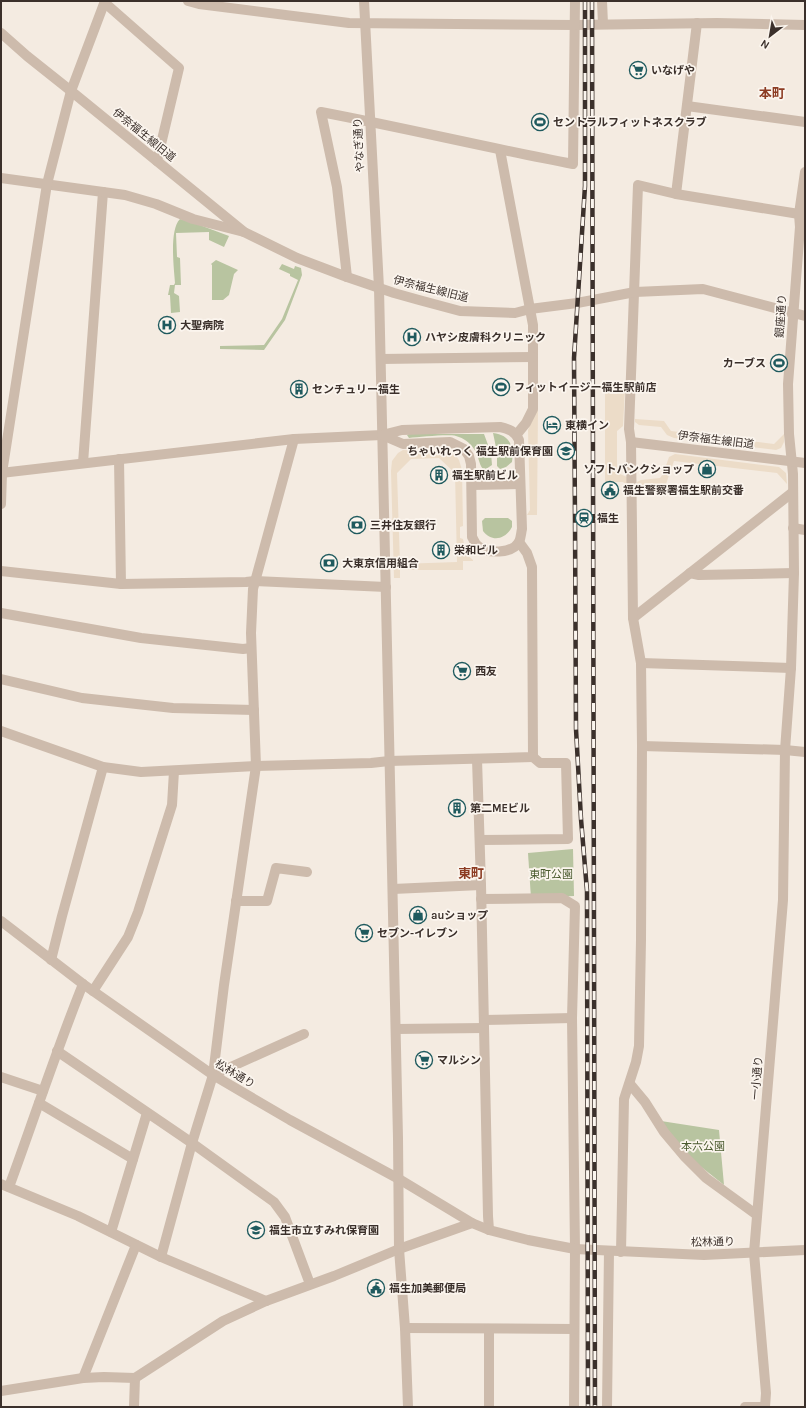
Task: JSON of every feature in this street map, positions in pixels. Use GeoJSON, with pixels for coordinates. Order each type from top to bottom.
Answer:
{"type":"FeatureCollection","features":[{"type":"Feature","properties":{"kind":"street"},"geometry":{"type":"LineString","coordinates":[[188,1],[199,4],[276,15],[366,24],[576,25],[697,23],[805,25]]}},
{"type":"Feature","properties":{"kind":"street","name":"やなぎ通り"},"geometry":{"type":"LineString","coordinates":[[364,1],[379,288],[400,1249],[408,1407]]}},
{"type":"Feature","properties":{"kind":"street"},"geometry":{"type":"LineString","coordinates":[[347,277],[337,186],[321,112],[573,164],[576,25],[575,1]]}},
{"type":"Feature","properties":{"kind":"street"},"geometry":{"type":"LineString","coordinates":[[602,1],[603,24]]}},
{"type":"Feature","properties":{"kind":"street"},"geometry":{"type":"LineString","coordinates":[[1,504],[2,473],[47,184],[71,91],[105,2],[179,68],[157,162]]}},
{"type":"Feature","properties":{"kind":"street"},"geometry":{"type":"LineString","coordinates":[[676,194],[697,23]]}},
{"type":"Feature","properties":{"kind":"street","name":"伊奈福生線旧道"},"geometry":{"type":"LineString","coordinates":[[1,33],[27,56],[244,232],[297,258],[347,277],[418,300],[460,310],[515,313],[530,309],[635,292],[703,289],[805,316]]}},
{"type":"Feature","properties":{"kind":"street"},"geometry":{"type":"LineString","coordinates":[[687,106],[805,122]]}},
{"type":"Feature","properties":{"kind":"street"},"geometry":{"type":"LineString","coordinates":[[500,150],[533,325],[533,410],[526,423],[517,434]]}},
{"type":"Feature","properties":{"kind":"street","name":"銀座通り"},"geometry":{"type":"LineString","coordinates":[[794,573],[793,474],[791,461],[788,384],[805,172]]}},
{"type":"Feature","properties":{"kind":"street"},"geometry":{"type":"LineString","coordinates":[[1,178],[125,195],[156,204],[193,219],[244,232]]}},
{"type":"Feature","properties":{"kind":"street"},"geometry":{"type":"LineString","coordinates":[[621,1252],[624,1099],[630,1084],[639,1046],[641,940],[641,663],[633,618],[630,428],[638,185],[676,194],[802,215]]}},
{"type":"Feature","properties":{"kind":"street"},"geometry":{"type":"LineString","coordinates":[[83,463],[103,192]]}},
{"type":"Feature","properties":{"kind":"street"},"geometry":{"type":"LineString","coordinates":[[381,359],[533,357]]}},
{"type":"Feature","properties":{"kind":"street"},"geometry":{"type":"LineString","coordinates":[[2,473],[294,439],[382,435],[402,430],[500,427],[509,429],[517,434],[521,449],[520,484],[522,529],[519,542],[511,549],[502,551],[485,550],[477,545],[472,538],[471,464],[469,456],[464,449],[450,442],[403,444],[382,435]]}},
{"type":"Feature","properties":{"kind":"street"},"geometry":{"type":"LineString","coordinates":[[161,1257],[192,1143],[213,1075],[224,986],[256,766],[251,648],[255,581],[294,439]]}},
{"type":"Feature","properties":{"kind":"street","name":"伊奈福生線旧道"},"geometry":{"type":"LineString","coordinates":[[631,442],[805,463]]}},
{"type":"Feature","properties":{"kind":"street"},"geometry":{"type":"LineString","coordinates":[[119,459],[121,584]]}},
{"type":"Feature","properties":{"kind":"street"},"geometry":{"type":"LineString","coordinates":[[472,485],[520,484]]}},
{"type":"Feature","properties":{"kind":"street"},"geometry":{"type":"LineString","coordinates":[[633,618],[793,492]]}},
{"type":"Feature","properties":{"kind":"street"},"geometry":{"type":"LineString","coordinates":[[793,528],[805,530]]}},
{"type":"Feature","properties":{"kind":"street"},"geometry":{"type":"LineString","coordinates":[[519,542],[527,553],[532,567],[533,757]]}},
{"type":"Feature","properties":{"kind":"street"},"geometry":{"type":"LineString","coordinates":[[1,571],[121,584],[255,581],[386,587]]}},
{"type":"Feature","properties":{"kind":"street"},"geometry":{"type":"LineString","coordinates":[[690,573],[698,575],[794,573]]}},
{"type":"Feature","properties":{"kind":"street","name":"一小通り"},"geometry":{"type":"LineString","coordinates":[[765,1407],[766,1393],[754,1253],[783,900],[785,750],[791,668],[794,573]]}},
{"type":"Feature","properties":{"kind":"street"},"geometry":{"type":"LineString","coordinates":[[1,613],[141,638],[243,649],[251,648]]}},
{"type":"Feature","properties":{"kind":"street"},"geometry":{"type":"LineString","coordinates":[[641,663],[791,668]]}},
{"type":"Feature","properties":{"kind":"street"},"geometry":{"type":"LineString","coordinates":[[1,679],[89,699],[173,708],[254,710]]}},
{"type":"Feature","properties":{"kind":"street"},"geometry":{"type":"LineString","coordinates":[[1,731],[103,767],[141,772],[256,766],[533,757],[540,763],[566,763],[568,839],[480,840]]}},
{"type":"Feature","properties":{"kind":"street"},"geometry":{"type":"LineString","coordinates":[[642,746],[785,750],[805,752]]}},
{"type":"Feature","properties":{"kind":"street"},"geometry":{"type":"LineString","coordinates":[[477,759],[489,1230]]}},
{"type":"Feature","properties":{"kind":"street"},"geometry":{"type":"LineString","coordinates":[[51,960],[103,767]]}},
{"type":"Feature","properties":{"kind":"street"},"geometry":{"type":"LineString","coordinates":[[93,991],[128,937],[138,912],[172,805],[174,771]]}},
{"type":"Feature","properties":{"kind":"street"},"geometry":{"type":"LineString","coordinates":[[236,901],[267,901],[276,868],[307,872]]}},
{"type":"Feature","properties":{"kind":"street"},"geometry":{"type":"LineString","coordinates":[[393,889],[481,886]]}},
{"type":"Feature","properties":{"kind":"street"},"geometry":{"type":"LineString","coordinates":[[481,899],[562,898],[575,906],[572,1018],[575,1249],[574,1407]]}},
{"type":"Feature","properties":{"kind":"street","name":"松林通り"},"geometry":{"type":"LineString","coordinates":[[1,920],[83,984],[213,1075],[290,1120],[399,1179],[472,1223],[489,1230],[528,1240],[575,1249],[609,1252],[704,1255],[805,1250]]}},
{"type":"Feature","properties":{"kind":"street"},"geometry":{"type":"LineString","coordinates":[[83,984],[57,1051],[39,1104],[5,1185],[78,1216],[161,1257],[266,1300]]}},
{"type":"Feature","properties":{"kind":"street"},"geometry":{"type":"LineString","coordinates":[[396,1029],[572,1018]]}},
{"type":"Feature","properties":{"kind":"street"},"geometry":{"type":"LineString","coordinates":[[213,1075],[304,1034]]}},
{"type":"Feature","properties":{"kind":"street"},"geometry":{"type":"LineString","coordinates":[[57,1051],[192,1143],[274,1202],[285,1217],[310,1284]]}},
{"type":"Feature","properties":{"kind":"street"},"geometry":{"type":"LineString","coordinates":[[1,1077],[44,1091]]}},
{"type":"Feature","properties":{"kind":"street"},"geometry":{"type":"LineString","coordinates":[[630,1084],[664,1132],[701,1173],[729,1196],[757,1215]]}},
{"type":"Feature","properties":{"kind":"street"},"geometry":{"type":"LineString","coordinates":[[39,1104],[133,1159]]}},
{"type":"Feature","properties":{"kind":"street"},"geometry":{"type":"LineString","coordinates":[[112,1232],[147,1112]]}},
{"type":"Feature","properties":{"kind":"street"},"geometry":{"type":"LineString","coordinates":[[1,1391],[83,1378],[135,1378],[222,1320],[266,1300],[472,1223]]}},
{"type":"Feature","properties":{"kind":"street"},"geometry":{"type":"LineString","coordinates":[[83,1378],[136,1245]]}},
{"type":"Feature","properties":{"kind":"street"},"geometry":{"type":"LineString","coordinates":[[607,1407],[609,1252]]}},
{"type":"Feature","properties":{"kind":"street"},"geometry":{"type":"LineString","coordinates":[[405,1328],[574,1329]]}},
{"type":"Feature","properties":{"kind":"street"},"geometry":{"type":"LineString","coordinates":[[489,1329],[489,1407]]}},
{"type":"Feature","properties":{"kind":"street"},"geometry":{"type":"LineString","coordinates":[[134,1407],[135,1378]]}},
{"type":"Feature","properties":{"kind":"street"},"geometry":{"type":"LineString","coordinates":[[745,1407],[765,1407]]}},
{"type":"Feature","properties":{"kind":"green space"},"geometry":{"type":"Polygon","coordinates":[[[180,219],[229,236],[224,247],[209,240],[209,232],[176,233],[177,257],[180,258],[181,285],[175,285],[174,293],[179,296],[180,312],[171,313],[170,295],[168,295],[170,285],[174,285],[175,283],[173,240],[174,232],[180,219]]]}},
{"type":"Feature","properties":{"kind":"green space"},"geometry":{"type":"Polygon","coordinates":[[[216,260],[238,270],[234,274],[229,295],[223,300],[212,300],[211,264],[216,260]]]}},
{"type":"Feature","properties":{"kind":"green space"},"geometry":{"type":"Polygon","coordinates":[[[282,264],[294,269],[295,266],[301,268],[302,275],[285,320],[264,350],[220,349],[220,346],[264,345],[282,319],[298,280],[279,269],[282,264]]]}},
{"type":"Feature","properties":{"kind":"green space"},"geometry":{"type":"Polygon","coordinates":[[[493,433],[499,434],[507,439],[510,442],[512,451],[512,462],[506,467],[500,469],[497,466],[497,452],[493,433]]]}},
{"type":"Feature","properties":{"kind":"green space"},"geometry":{"type":"Polygon","coordinates":[[[484,434],[491,453],[492,465],[486,469],[483,469],[476,451],[466,441],[459,437],[447,435],[409,438],[407,435],[484,434]]]}},
{"type":"Feature","properties":{"kind":"green space"},"geometry":{"type":"Polygon","coordinates":[[[485,518],[508,518],[512,521],[512,527],[503,537],[490,537],[483,531],[482,521],[485,518]]]}},
{"type":"Feature","properties":{"kind":"green space","name":"東町公園"},"geometry":{"type":"Polygon","coordinates":[[[573,849],[574,896],[531,898],[528,853],[573,849]]]}},
{"type":"Feature","properties":{"kind":"green space","name":"本六公園"},"geometry":{"type":"Polygon","coordinates":[[[661,1121],[719,1130],[724,1185],[690,1158],[661,1121]]]}},
{"type":"Feature","properties":{"kind":"shaded area"},"geometry":{"type":"Polygon","coordinates":[[[625,381],[628,385],[625,389],[623,426],[617,431],[617,469],[620,474],[627,477],[627,485],[623,482],[605,482],[605,393],[617,394],[625,381]]]}},
{"type":"Feature","properties":{"kind":"shaded area"},"geometry":{"type":"Polygon","coordinates":[[[537,410],[537,515],[527,515],[530,510],[528,430],[537,410]]]}},
{"type":"Feature","properties":{"kind":"shaded area"},"geometry":{"type":"Polygon","coordinates":[[[635,419],[664,421],[671,431],[774,444],[784,434],[784,442],[781,448],[776,450],[674,438],[667,435],[661,427],[639,425],[635,422],[635,419]]]}},
{"type":"Feature","properties":{"kind":"shaded area"},"geometry":{"type":"Polygon","coordinates":[[[403,450],[448,452],[455,455],[459,460],[462,470],[463,526],[460,527],[460,538],[463,539],[466,554],[473,560],[463,561],[463,570],[400,570],[400,578],[394,578],[391,471],[392,461],[398,453],[403,450]],[[439,458],[411,459],[397,473],[400,564],[457,562],[455,473],[439,458]]]}},
{"type":"Feature","properties":{"kind":"shaded area"},"geometry":{"type":"Polygon","coordinates":[[[675,454],[779,467],[786,473],[787,484],[777,473],[674,461],[666,484],[637,485],[637,482],[641,480],[660,478],[669,457],[675,454]]]}},
{"type":"Feature","properties":{"kind":"railway"},"geometry":{"type":"LineString","coordinates":[[585,1],[585,186],[574,358],[576,729],[587,891],[588,1407]]}},
{"type":"Feature","properties":{"kind":"railway"},"geometry":{"type":"LineString","coordinates":[[592,1],[595,1407]]}},
{"type":"Feature","properties":{"kind":"place","name":"いなげや"},"geometry":{"type":"Point","coordinates":[638,70]}},
{"type":"Feature","properties":{"kind":"place","name":"セントラルフィットネスクラブ"},"geometry":{"type":"Point","coordinates":[540,122]}},
{"type":"Feature","properties":{"kind":"place","name":"大聖病院"},"geometry":{"type":"Point","coordinates":[167,325]}},
{"type":"Feature","properties":{"kind":"place","name":"ハヤシ皮膚科クリニック"},"geometry":{"type":"Point","coordinates":[412,337]}},
{"type":"Feature","properties":{"kind":"place","name":"カーブス"},"geometry":{"type":"Point","coordinates":[779,363]}},
{"type":"Feature","properties":{"kind":"place","name":"フィットイージー福生駅前店"},"geometry":{"type":"Point","coordinates":[501,387]}},
{"type":"Feature","properties":{"kind":"place","name":"センチュリー福生"},"geometry":{"type":"Point","coordinates":[299,389]}},
{"type":"Feature","properties":{"kind":"place","name":"東横イン"},"geometry":{"type":"Point","coordinates":[552,425]}},
{"type":"Feature","properties":{"kind":"place","name":"ちゃいれっく 福生駅前保育園"},"geometry":{"type":"Point","coordinates":[566,451]}},
{"type":"Feature","properties":{"kind":"place","name":"ソフトバンクショップ"},"geometry":{"type":"Point","coordinates":[707,469]}},
{"type":"Feature","properties":{"kind":"place","name":"福生駅前ビル"},"geometry":{"type":"Point","coordinates":[439,475]}},
{"type":"Feature","properties":{"kind":"place","name":"福生警察署福生駅前交番"},"geometry":{"type":"Point","coordinates":[610,490]}},
{"type":"Feature","properties":{"kind":"place","name":"福生"},"geometry":{"type":"Point","coordinates":[584,518]}},
{"type":"Feature","properties":{"kind":"place","name":"三井住友銀行"},"geometry":{"type":"Point","coordinates":[357,525]}},
{"type":"Feature","properties":{"kind":"place","name":"栄和ビル"},"geometry":{"type":"Point","coordinates":[441,550]}},
{"type":"Feature","properties":{"kind":"place","name":"大東京信用組合"},"geometry":{"type":"Point","coordinates":[329,563]}},
{"type":"Feature","properties":{"kind":"place","name":"西友"},"geometry":{"type":"Point","coordinates":[462,671]}},
{"type":"Feature","properties":{"kind":"place","name":"第二MEビル"},"geometry":{"type":"Point","coordinates":[457,808]}},
{"type":"Feature","properties":{"kind":"place","name":"auショップ"},"geometry":{"type":"Point","coordinates":[418,915]}},
{"type":"Feature","properties":{"kind":"place","name":"セブン-イレブン"},"geometry":{"type":"Point","coordinates":[364,933]}},
{"type":"Feature","properties":{"kind":"place","name":"マルシン"},"geometry":{"type":"Point","coordinates":[424,1060]}},
{"type":"Feature","properties":{"kind":"place","name":"福生市立すみれ保育園"},"geometry":{"type":"Point","coordinates":[256,1230]}},
{"type":"Feature","properties":{"kind":"place","name":"福生加美郵便局"},"geometry":{"type":"Point","coordinates":[376,1288]}},
{"type":"Feature","properties":{"kind":"district","name":"本町"},"geometry":{"type":"Point","coordinates":[772,93]}},
{"type":"Feature","properties":{"kind":"district","name":"東町"},"geometry":{"type":"Point","coordinates":[471,873]}}]}
